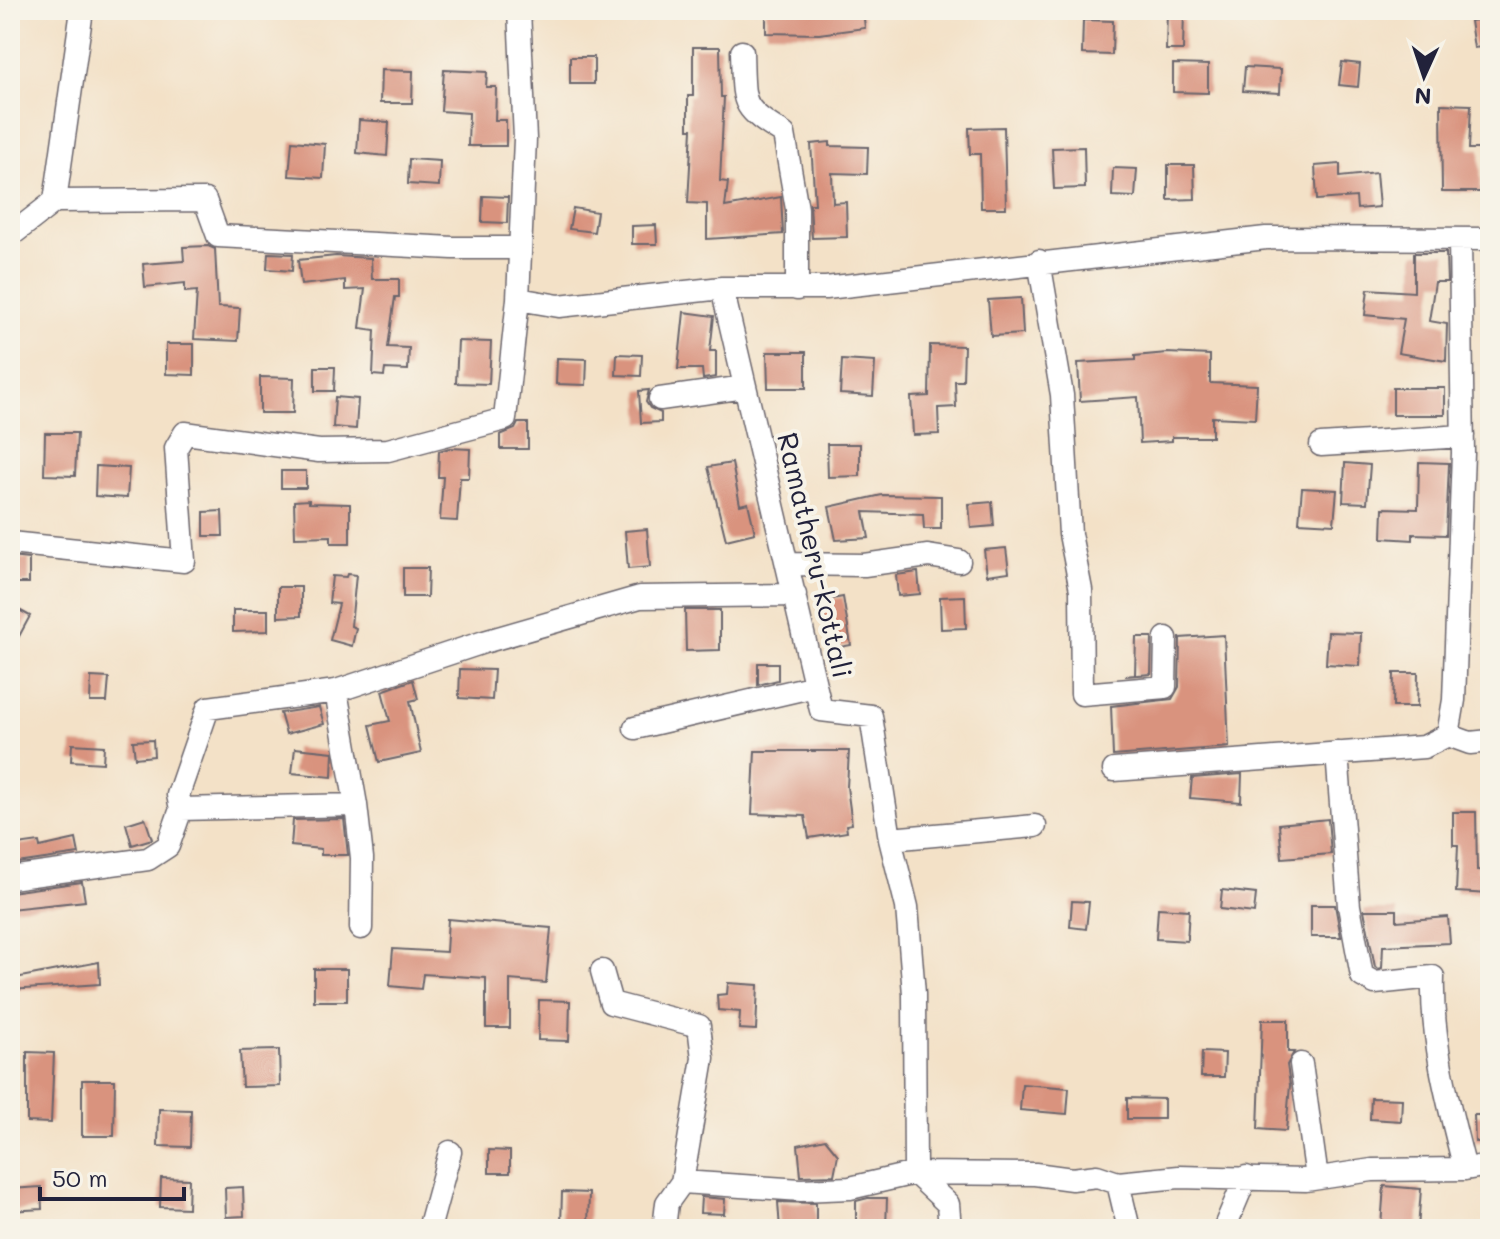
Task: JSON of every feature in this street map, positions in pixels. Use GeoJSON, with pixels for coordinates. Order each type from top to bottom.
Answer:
{"type":"FeatureCollection","features":[{"type":"Feature","properties":{"kind":"street"},"geometry":{"type":"LineString","coordinates":[[55,201],[82,10]]}},
{"type":"Feature","properties":{"kind":"street"},"geometry":{"type":"LineString","coordinates":[[10,543],[184,561],[176,448],[185,433],[319,451],[388,450],[505,419],[518,299],[525,139],[519,10]]}},
{"type":"Feature","properties":{"kind":"street"},"geometry":{"type":"LineString","coordinates":[[742,52],[743,94],[752,115],[784,134],[797,209],[797,289]]}},
{"type":"Feature","properties":{"kind":"street"},"geometry":{"type":"LineString","coordinates":[[10,236],[55,201],[205,200],[218,236],[453,248],[520,248]]}},
{"type":"Feature","properties":{"kind":"street"},"geometry":{"type":"LineString","coordinates":[[518,299],[559,306],[722,288],[826,288],[1039,261],[1266,238],[1490,239]]}},
{"type":"Feature","properties":{"kind":"street"},"geometry":{"type":"LineString","coordinates":[[1448,735],[1454,700],[1463,436],[1460,239]]}},
{"type":"Feature","properties":{"kind":"street"},"geometry":{"type":"LineString","coordinates":[[1039,261],[1062,395],[1070,534],[1081,590],[1082,694],[1165,687],[1166,638]]}},
{"type":"Feature","properties":{"kind":"street","name":"Ramatheru-kottali"},"geometry":{"type":"LineString","coordinates":[[722,288],[821,710],[871,716],[890,839]]}},
{"type":"Feature","properties":{"kind":"street"},"geometry":{"type":"LineString","coordinates":[[660,399],[745,387]]}},
{"type":"Feature","properties":{"kind":"street"},"geometry":{"type":"LineString","coordinates":[[1321,445],[1463,436]]}},
{"type":"Feature","properties":{"kind":"street"},"geometry":{"type":"LineString","coordinates":[[788,564],[864,565],[928,556],[959,561]]}},
{"type":"Feature","properties":{"kind":"street"},"geometry":{"type":"LineString","coordinates":[[10,878],[148,859],[168,846],[181,809],[178,795],[208,708],[336,691],[484,642],[640,597],[795,595]]}},
{"type":"Feature","properties":{"kind":"street"},"geometry":{"type":"LineString","coordinates":[[635,728],[815,686]]}},
{"type":"Feature","properties":{"kind":"street"},"geometry":{"type":"LineString","coordinates":[[336,691],[362,858],[361,928]]}},
{"type":"Feature","properties":{"kind":"street"},"geometry":{"type":"LineString","coordinates":[[1114,770],[1424,747],[1448,735],[1470,743],[1490,741]]}},
{"type":"Feature","properties":{"kind":"street"},"geometry":{"type":"LineString","coordinates":[[1337,753],[1349,906],[1362,976],[1375,983],[1433,977],[1432,1006],[1446,1098],[1465,1169]]}},
{"type":"Feature","properties":{"kind":"street"},"geometry":{"type":"LineString","coordinates":[[181,809],[356,805]]}},
{"type":"Feature","properties":{"kind":"street"},"geometry":{"type":"LineString","coordinates":[[950,1229],[948,1204],[915,1173],[914,994],[907,907],[890,839],[1035,826]]}},
{"type":"Feature","properties":{"kind":"street"},"geometry":{"type":"LineString","coordinates":[[602,971],[611,1003],[699,1026],[703,1058],[682,1182],[667,1203],[664,1229]]}},
{"type":"Feature","properties":{"kind":"street"},"geometry":{"type":"LineString","coordinates":[[1301,1064],[1317,1178]]}},
{"type":"Feature","properties":{"kind":"street"},"geometry":{"type":"LineString","coordinates":[[429,1229],[450,1152]]}},
{"type":"Feature","properties":{"kind":"street"},"geometry":{"type":"LineString","coordinates":[[682,1182],[801,1190],[850,1188],[915,1173],[1035,1174],[1072,1179],[1097,1176],[1118,1183],[1246,1177],[1282,1180],[1372,1170],[1465,1169],[1490,1165]]}},
{"type":"Feature","properties":{"kind":"street"},"geometry":{"type":"LineString","coordinates":[[1224,1229],[1246,1177]]}},
{"type":"Feature","properties":{"kind":"street"},"geometry":{"type":"LineString","coordinates":[[1118,1183],[1129,1229]]}},
{"type":"Feature","properties":{"kind":"building"},"geometry":{"type":"Polygon","coordinates":[[[766,10],[863,10],[865,28],[819,34],[766,33],[766,10]]]}},
{"type":"Feature","properties":{"kind":"building"},"geometry":{"type":"Polygon","coordinates":[[[1167,10],[1184,10],[1183,50],[1166,50],[1167,10]]]}},
{"type":"Feature","properties":{"kind":"building"},"geometry":{"type":"Polygon","coordinates":[[[1490,18],[1490,46],[1474,48],[1470,21],[1490,18]]]}},
{"type":"Feature","properties":{"kind":"building"},"geometry":{"type":"Polygon","coordinates":[[[1083,20],[1113,21],[1112,55],[1082,54],[1083,20]]]}},
{"type":"Feature","properties":{"kind":"building"},"geometry":{"type":"Polygon","coordinates":[[[693,47],[720,47],[721,97],[724,97],[720,181],[728,182],[725,207],[781,197],[783,234],[707,239],[707,204],[688,203],[692,129],[688,129],[688,96],[693,96],[693,47]]]}},
{"type":"Feature","properties":{"kind":"building"},"geometry":{"type":"Polygon","coordinates":[[[570,57],[594,57],[594,84],[570,84],[570,57]]]}},
{"type":"Feature","properties":{"kind":"building"},"geometry":{"type":"Polygon","coordinates":[[[1342,62],[1360,64],[1358,87],[1339,85],[1342,62]]]}},
{"type":"Feature","properties":{"kind":"building"},"geometry":{"type":"Polygon","coordinates":[[[1173,64],[1208,65],[1208,93],[1173,92],[1173,64]]]}},
{"type":"Feature","properties":{"kind":"building"},"geometry":{"type":"Polygon","coordinates":[[[1245,67],[1281,69],[1280,93],[1243,91],[1245,67]]]}},
{"type":"Feature","properties":{"kind":"building"},"geometry":{"type":"Polygon","coordinates":[[[381,70],[413,71],[412,103],[380,103],[381,70]]]}},
{"type":"Feature","properties":{"kind":"building"},"geometry":{"type":"Polygon","coordinates":[[[444,70],[487,72],[486,87],[496,87],[495,120],[506,120],[506,146],[468,146],[469,113],[441,111],[444,70]]]}},
{"type":"Feature","properties":{"kind":"building"},"geometry":{"type":"Polygon","coordinates":[[[1441,104],[1471,105],[1469,149],[1480,149],[1481,192],[1442,192],[1441,104]]]}},
{"type":"Feature","properties":{"kind":"building"},"geometry":{"type":"Polygon","coordinates":[[[359,120],[389,122],[387,156],[357,153],[359,120]]]}},
{"type":"Feature","properties":{"kind":"building"},"geometry":{"type":"Polygon","coordinates":[[[1004,127],[1006,208],[981,208],[980,154],[970,154],[969,128],[1004,127]]]}},
{"type":"Feature","properties":{"kind":"building"},"geometry":{"type":"Polygon","coordinates":[[[292,141],[325,144],[323,178],[289,176],[292,141]]]}},
{"type":"Feature","properties":{"kind":"building"},"geometry":{"type":"Polygon","coordinates":[[[830,142],[830,146],[868,147],[867,174],[832,173],[833,203],[846,202],[847,237],[812,238],[810,204],[815,204],[811,144],[830,142]]]}},
{"type":"Feature","properties":{"kind":"building"},"geometry":{"type":"Polygon","coordinates":[[[1084,147],[1085,188],[1054,189],[1052,148],[1084,147]]]}},
{"type":"Feature","properties":{"kind":"building"},"geometry":{"type":"Polygon","coordinates":[[[409,159],[440,161],[439,186],[408,184],[409,159]]]}},
{"type":"Feature","properties":{"kind":"building"},"geometry":{"type":"Polygon","coordinates":[[[1340,164],[1340,177],[1376,173],[1379,207],[1357,209],[1356,197],[1317,200],[1315,166],[1340,164]]]}},
{"type":"Feature","properties":{"kind":"building"},"geometry":{"type":"Polygon","coordinates":[[[1168,165],[1194,165],[1195,199],[1168,200],[1168,165]]]}},
{"type":"Feature","properties":{"kind":"building"},"geometry":{"type":"Polygon","coordinates":[[[1113,168],[1137,169],[1135,197],[1112,196],[1113,168]]]}},
{"type":"Feature","properties":{"kind":"building"},"geometry":{"type":"Polygon","coordinates":[[[483,196],[508,197],[507,223],[482,222],[483,196]]]}},
{"type":"Feature","properties":{"kind":"building"},"geometry":{"type":"Polygon","coordinates":[[[573,208],[597,212],[594,232],[569,229],[573,208]]]}},
{"type":"Feature","properties":{"kind":"building"},"geometry":{"type":"Polygon","coordinates":[[[656,225],[657,244],[632,244],[632,226],[656,225]]]}},
{"type":"Feature","properties":{"kind":"building"},"geometry":{"type":"Polygon","coordinates":[[[208,246],[215,249],[218,307],[240,308],[238,341],[194,339],[197,291],[185,292],[185,283],[145,287],[143,264],[184,261],[183,247],[208,246]]]}},
{"type":"Feature","properties":{"kind":"building"},"geometry":{"type":"Polygon","coordinates":[[[268,253],[293,254],[292,271],[267,269],[268,253]]]}},
{"type":"Feature","properties":{"kind":"building"},"geometry":{"type":"Polygon","coordinates":[[[1414,253],[1446,253],[1447,282],[1435,282],[1429,321],[1447,324],[1446,361],[1398,353],[1404,319],[1365,315],[1368,289],[1414,292],[1414,253]]]}},
{"type":"Feature","properties":{"kind":"building"},"geometry":{"type":"Polygon","coordinates":[[[336,256],[371,258],[372,279],[399,279],[399,297],[395,297],[388,347],[409,348],[408,370],[385,369],[384,376],[373,375],[375,330],[360,328],[365,289],[345,290],[345,280],[301,285],[298,260],[336,256]]]}},
{"type":"Feature","properties":{"kind":"building"},"geometry":{"type":"Polygon","coordinates":[[[1021,298],[1023,334],[991,336],[988,300],[1021,298]]]}},
{"type":"Feature","properties":{"kind":"building"},"geometry":{"type":"Polygon","coordinates":[[[684,312],[714,316],[710,351],[716,351],[716,377],[703,379],[702,369],[678,369],[684,312]]]}},
{"type":"Feature","properties":{"kind":"building"},"geometry":{"type":"Polygon","coordinates":[[[458,341],[491,342],[489,384],[456,383],[458,341]]]}},
{"type":"Feature","properties":{"kind":"building"},"geometry":{"type":"Polygon","coordinates":[[[166,344],[194,344],[194,375],[166,374],[166,344]]]}},
{"type":"Feature","properties":{"kind":"building"},"geometry":{"type":"Polygon","coordinates":[[[930,345],[964,346],[963,381],[955,381],[956,407],[938,408],[939,434],[913,435],[911,397],[929,396],[930,345]]]}},
{"type":"Feature","properties":{"kind":"building"},"geometry":{"type":"Polygon","coordinates":[[[767,352],[806,352],[806,388],[768,388],[767,352]]]}},
{"type":"Feature","properties":{"kind":"building"},"geometry":{"type":"Polygon","coordinates":[[[1167,353],[1210,355],[1210,383],[1257,385],[1255,419],[1212,417],[1212,437],[1172,437],[1172,441],[1140,443],[1138,397],[1080,401],[1078,363],[1135,360],[1135,356],[1167,353]]]}},
{"type":"Feature","properties":{"kind":"building"},"geometry":{"type":"Polygon","coordinates":[[[617,354],[642,355],[641,376],[616,375],[617,354]]]}},
{"type":"Feature","properties":{"kind":"building"},"geometry":{"type":"Polygon","coordinates":[[[557,358],[587,359],[586,385],[556,384],[557,358]]]}},
{"type":"Feature","properties":{"kind":"building"},"geometry":{"type":"Polygon","coordinates":[[[842,360],[875,362],[873,396],[840,394],[842,360]]]}},
{"type":"Feature","properties":{"kind":"building"},"geometry":{"type":"Polygon","coordinates":[[[315,367],[335,367],[334,391],[315,391],[315,367]]]}},
{"type":"Feature","properties":{"kind":"building"},"geometry":{"type":"Polygon","coordinates":[[[260,377],[294,378],[293,413],[260,413],[260,377]]]}},
{"type":"Feature","properties":{"kind":"building"},"geometry":{"type":"Polygon","coordinates":[[[1393,388],[1445,388],[1445,415],[1393,415],[1393,388]]]}},
{"type":"Feature","properties":{"kind":"building"},"geometry":{"type":"Polygon","coordinates":[[[649,390],[646,402],[650,408],[661,413],[661,422],[641,423],[639,391],[649,390]]]}},
{"type":"Feature","properties":{"kind":"building"},"geometry":{"type":"Polygon","coordinates":[[[335,397],[358,399],[356,429],[333,427],[335,397]]]}},
{"type":"Feature","properties":{"kind":"building"},"geometry":{"type":"Polygon","coordinates":[[[518,423],[528,423],[528,449],[500,449],[500,435],[515,429],[518,423]]]}},
{"type":"Feature","properties":{"kind":"building"},"geometry":{"type":"Polygon","coordinates":[[[45,433],[77,433],[75,476],[44,475],[45,433]]]}},
{"type":"Feature","properties":{"kind":"building"},"geometry":{"type":"Polygon","coordinates":[[[827,444],[860,444],[860,476],[828,477],[827,444]]]}},
{"type":"Feature","properties":{"kind":"building"},"geometry":{"type":"Polygon","coordinates":[[[470,449],[469,478],[460,478],[457,521],[440,520],[443,477],[438,477],[439,451],[470,449]]]}},
{"type":"Feature","properties":{"kind":"building"},"geometry":{"type":"Polygon","coordinates":[[[1419,462],[1449,463],[1446,535],[1413,534],[1413,540],[1382,538],[1383,508],[1418,509],[1419,462]]]}},
{"type":"Feature","properties":{"kind":"building"},"geometry":{"type":"Polygon","coordinates":[[[732,463],[740,505],[748,503],[755,533],[726,540],[708,467],[732,463]]]}},
{"type":"Feature","properties":{"kind":"building"},"geometry":{"type":"Polygon","coordinates":[[[1345,463],[1370,465],[1367,503],[1343,502],[1345,463]]]}},
{"type":"Feature","properties":{"kind":"building"},"geometry":{"type":"Polygon","coordinates":[[[96,466],[129,468],[127,498],[95,496],[96,466]]]}},
{"type":"Feature","properties":{"kind":"building"},"geometry":{"type":"Polygon","coordinates":[[[281,471],[306,471],[306,488],[281,488],[281,471]]]}},
{"type":"Feature","properties":{"kind":"building"},"geometry":{"type":"Polygon","coordinates":[[[1302,488],[1337,490],[1334,524],[1299,522],[1302,488]]]}},
{"type":"Feature","properties":{"kind":"building"},"geometry":{"type":"Polygon","coordinates":[[[882,495],[941,496],[941,529],[924,529],[923,514],[864,512],[869,538],[836,540],[829,507],[882,495]]]}},
{"type":"Feature","properties":{"kind":"building"},"geometry":{"type":"Polygon","coordinates":[[[309,500],[309,503],[350,504],[350,543],[331,543],[331,536],[295,537],[294,501],[309,500]]]}},
{"type":"Feature","properties":{"kind":"building"},"geometry":{"type":"Polygon","coordinates":[[[992,502],[994,526],[971,528],[969,504],[992,502]]]}},
{"type":"Feature","properties":{"kind":"building"},"geometry":{"type":"Polygon","coordinates":[[[222,511],[223,536],[204,536],[204,512],[222,511]]]}},
{"type":"Feature","properties":{"kind":"building"},"geometry":{"type":"Polygon","coordinates":[[[647,529],[650,567],[628,569],[625,531],[647,529]]]}},
{"type":"Feature","properties":{"kind":"building"},"geometry":{"type":"Polygon","coordinates":[[[1006,548],[1009,572],[987,575],[984,550],[1006,548]]]}},
{"type":"Feature","properties":{"kind":"building"},"geometry":{"type":"Polygon","coordinates":[[[10,557],[29,559],[29,583],[10,583],[10,557]]]}},
{"type":"Feature","properties":{"kind":"building"},"geometry":{"type":"Polygon","coordinates":[[[403,568],[428,568],[427,597],[403,597],[403,568]]]}},
{"type":"Feature","properties":{"kind":"building"},"geometry":{"type":"Polygon","coordinates":[[[918,572],[920,594],[898,596],[896,575],[918,572]]]}},
{"type":"Feature","properties":{"kind":"building"},"geometry":{"type":"Polygon","coordinates":[[[347,574],[356,575],[351,626],[356,628],[352,646],[330,640],[339,604],[329,603],[332,576],[346,577],[347,574]]]}},
{"type":"Feature","properties":{"kind":"building"},"geometry":{"type":"Polygon","coordinates":[[[278,587],[301,587],[301,616],[278,617],[278,587]]]}},
{"type":"Feature","properties":{"kind":"building"},"geometry":{"type":"Polygon","coordinates":[[[965,596],[966,628],[941,629],[940,597],[965,596]]]}},
{"type":"Feature","properties":{"kind":"building"},"geometry":{"type":"Polygon","coordinates":[[[843,597],[851,645],[829,649],[821,601],[843,597]]]}},
{"type":"Feature","properties":{"kind":"building"},"geometry":{"type":"Polygon","coordinates":[[[10,605],[30,616],[10,653],[10,605]]]}},
{"type":"Feature","properties":{"kind":"building"},"geometry":{"type":"Polygon","coordinates":[[[233,610],[268,610],[268,631],[233,632],[233,610]]]}},
{"type":"Feature","properties":{"kind":"building"},"geometry":{"type":"Polygon","coordinates":[[[685,610],[720,610],[720,650],[686,651],[685,610]]]}},
{"type":"Feature","properties":{"kind":"building"},"geometry":{"type":"Polygon","coordinates":[[[1328,632],[1361,633],[1360,666],[1326,664],[1328,632]]]}},
{"type":"Feature","properties":{"kind":"building"},"geometry":{"type":"Polygon","coordinates":[[[1224,635],[1229,747],[1113,756],[1111,706],[1172,699],[1179,687],[1180,638],[1224,635]]]}},
{"type":"Feature","properties":{"kind":"building"},"geometry":{"type":"Polygon","coordinates":[[[1136,637],[1152,637],[1151,674],[1125,676],[1135,675],[1136,637]]]}},
{"type":"Feature","properties":{"kind":"building"},"geometry":{"type":"Polygon","coordinates":[[[758,663],[778,663],[778,680],[758,685],[758,663]]]}},
{"type":"Feature","properties":{"kind":"building"},"geometry":{"type":"Polygon","coordinates":[[[460,669],[494,670],[492,700],[459,698],[460,669]]]}},
{"type":"Feature","properties":{"kind":"building"},"geometry":{"type":"Polygon","coordinates":[[[1394,673],[1418,673],[1417,707],[1393,707],[1394,673]]]}},
{"type":"Feature","properties":{"kind":"building"},"geometry":{"type":"Polygon","coordinates":[[[91,677],[109,678],[107,702],[90,702],[91,677]]]}},
{"type":"Feature","properties":{"kind":"building"},"geometry":{"type":"Polygon","coordinates":[[[413,680],[418,699],[410,701],[421,753],[379,762],[370,725],[390,721],[382,691],[413,680]]]}},
{"type":"Feature","properties":{"kind":"building"},"geometry":{"type":"Polygon","coordinates":[[[319,707],[324,724],[286,734],[280,713],[319,707]]]}},
{"type":"Feature","properties":{"kind":"building"},"geometry":{"type":"Polygon","coordinates":[[[153,740],[154,756],[135,758],[133,741],[153,740]]]}},
{"type":"Feature","properties":{"kind":"building"},"geometry":{"type":"Polygon","coordinates":[[[72,744],[104,746],[103,763],[71,761],[72,744]]]}},
{"type":"Feature","properties":{"kind":"building"},"geometry":{"type":"Polygon","coordinates":[[[295,748],[333,752],[332,777],[292,773],[295,748]]]}},
{"type":"Feature","properties":{"kind":"building"},"geometry":{"type":"Polygon","coordinates":[[[755,751],[849,751],[847,787],[852,824],[846,825],[847,832],[809,838],[805,816],[752,814],[755,751]]]}},
{"type":"Feature","properties":{"kind":"building"},"geometry":{"type":"Polygon","coordinates":[[[1242,774],[1241,802],[1190,798],[1192,778],[1242,774]]]}},
{"type":"Feature","properties":{"kind":"building"},"geometry":{"type":"Polygon","coordinates":[[[1453,812],[1476,812],[1477,870],[1490,871],[1490,894],[1456,892],[1458,845],[1453,845],[1453,812]]]}},
{"type":"Feature","properties":{"kind":"building"},"geometry":{"type":"Polygon","coordinates":[[[145,818],[152,839],[132,845],[126,824],[145,818]]]}},
{"type":"Feature","properties":{"kind":"building"},"geometry":{"type":"Polygon","coordinates":[[[344,819],[348,855],[321,855],[321,849],[291,846],[293,820],[344,819]]]}},
{"type":"Feature","properties":{"kind":"building"},"geometry":{"type":"Polygon","coordinates":[[[1328,819],[1331,854],[1282,858],[1279,824],[1328,819]]]}},
{"type":"Feature","properties":{"kind":"building"},"geometry":{"type":"Polygon","coordinates":[[[76,839],[79,854],[10,864],[10,846],[39,842],[40,847],[76,839]]]}},
{"type":"Feature","properties":{"kind":"building"},"geometry":{"type":"Polygon","coordinates":[[[82,882],[85,901],[10,909],[10,892],[82,882]]]}},
{"type":"Feature","properties":{"kind":"building"},"geometry":{"type":"Polygon","coordinates":[[[1222,890],[1256,894],[1254,913],[1220,909],[1222,890]]]}},
{"type":"Feature","properties":{"kind":"building"},"geometry":{"type":"Polygon","coordinates":[[[1072,901],[1089,902],[1086,929],[1070,927],[1072,901]]]}},
{"type":"Feature","properties":{"kind":"building"},"geometry":{"type":"Polygon","coordinates":[[[1311,905],[1335,905],[1341,937],[1311,937],[1311,905]]]}},
{"type":"Feature","properties":{"kind":"building"},"geometry":{"type":"Polygon","coordinates":[[[1158,908],[1189,910],[1187,941],[1156,939],[1158,908]]]}},
{"type":"Feature","properties":{"kind":"building"},"geometry":{"type":"Polygon","coordinates":[[[1364,910],[1397,910],[1397,921],[1448,917],[1450,943],[1383,946],[1382,968],[1378,969],[1375,967],[1364,910]]]}},
{"type":"Feature","properties":{"kind":"building"},"geometry":{"type":"Polygon","coordinates":[[[448,919],[551,928],[546,983],[510,980],[510,1028],[486,1028],[486,978],[423,974],[421,989],[390,986],[393,949],[446,952],[448,919]]]}},
{"type":"Feature","properties":{"kind":"building"},"geometry":{"type":"Polygon","coordinates":[[[99,962],[100,984],[10,990],[10,979],[99,962]]]}},
{"type":"Feature","properties":{"kind":"building"},"geometry":{"type":"Polygon","coordinates":[[[314,969],[347,969],[347,1001],[314,1001],[314,969]]]}},
{"type":"Feature","properties":{"kind":"building"},"geometry":{"type":"Polygon","coordinates":[[[728,983],[758,985],[756,1030],[739,1029],[740,1012],[718,1010],[717,995],[727,994],[728,983]]]}},
{"type":"Feature","properties":{"kind":"building"},"geometry":{"type":"Polygon","coordinates":[[[539,1000],[570,1001],[569,1041],[538,1040],[539,1000]]]}},
{"type":"Feature","properties":{"kind":"building"},"geometry":{"type":"Polygon","coordinates":[[[1262,1020],[1288,1020],[1288,1052],[1294,1052],[1287,1065],[1290,1085],[1286,1131],[1258,1129],[1262,1020]]]}},
{"type":"Feature","properties":{"kind":"building"},"geometry":{"type":"Polygon","coordinates":[[[279,1050],[280,1086],[242,1087],[240,1051],[279,1050]]]}},
{"type":"Feature","properties":{"kind":"building"},"geometry":{"type":"Polygon","coordinates":[[[27,1052],[54,1053],[51,1123],[27,1122],[27,1052]]]}},
{"type":"Feature","properties":{"kind":"building"},"geometry":{"type":"Polygon","coordinates":[[[1202,1052],[1225,1053],[1224,1077],[1201,1077],[1202,1052]]]}},
{"type":"Feature","properties":{"kind":"building"},"geometry":{"type":"Polygon","coordinates":[[[82,1080],[115,1080],[114,1136],[82,1136],[82,1080]]]}},
{"type":"Feature","properties":{"kind":"building"},"geometry":{"type":"Polygon","coordinates":[[[1022,1084],[1069,1088],[1067,1114],[1020,1110],[1022,1084]]]}},
{"type":"Feature","properties":{"kind":"building"},"geometry":{"type":"Polygon","coordinates":[[[1127,1098],[1164,1099],[1164,1119],[1127,1119],[1127,1098]]]}},
{"type":"Feature","properties":{"kind":"building"},"geometry":{"type":"Polygon","coordinates":[[[1371,1098],[1402,1099],[1401,1121],[1370,1119],[1371,1098]]]}},
{"type":"Feature","properties":{"kind":"building"},"geometry":{"type":"Polygon","coordinates":[[[159,1109],[191,1110],[190,1147],[158,1146],[159,1109]]]}},
{"type":"Feature","properties":{"kind":"building"},"geometry":{"type":"Polygon","coordinates":[[[1474,1115],[1490,1115],[1490,1142],[1475,1142],[1474,1115]]]}},
{"type":"Feature","properties":{"kind":"building"},"geometry":{"type":"Polygon","coordinates":[[[825,1139],[838,1155],[834,1175],[801,1176],[798,1145],[825,1139]]]}},
{"type":"Feature","properties":{"kind":"building"},"geometry":{"type":"Polygon","coordinates":[[[489,1150],[510,1151],[510,1173],[489,1173],[489,1150]]]}},
{"type":"Feature","properties":{"kind":"building"},"geometry":{"type":"Polygon","coordinates":[[[161,1178],[189,1179],[188,1208],[160,1207],[161,1178]]]}},
{"type":"Feature","properties":{"kind":"building"},"geometry":{"type":"Polygon","coordinates":[[[1384,1186],[1421,1189],[1418,1229],[1381,1226],[1384,1186]]]}},
{"type":"Feature","properties":{"kind":"building"},"geometry":{"type":"Polygon","coordinates":[[[41,1187],[42,1209],[10,1211],[10,1189],[41,1187]]]}},
{"type":"Feature","properties":{"kind":"building"},"geometry":{"type":"Polygon","coordinates":[[[243,1187],[244,1216],[226,1217],[225,1188],[243,1187]]]}},
{"type":"Feature","properties":{"kind":"building"},"geometry":{"type":"Polygon","coordinates":[[[562,1192],[589,1193],[588,1226],[561,1225],[562,1192]]]}},
{"type":"Feature","properties":{"kind":"building"},"geometry":{"type":"Polygon","coordinates":[[[701,1197],[725,1199],[724,1214],[700,1213],[701,1197]]]}},
{"type":"Feature","properties":{"kind":"building"},"geometry":{"type":"Polygon","coordinates":[[[887,1198],[886,1229],[856,1229],[856,1201],[887,1198]]]}},
{"type":"Feature","properties":{"kind":"building"},"geometry":{"type":"Polygon","coordinates":[[[778,1202],[816,1203],[816,1229],[780,1229],[778,1202]]]}}]}
